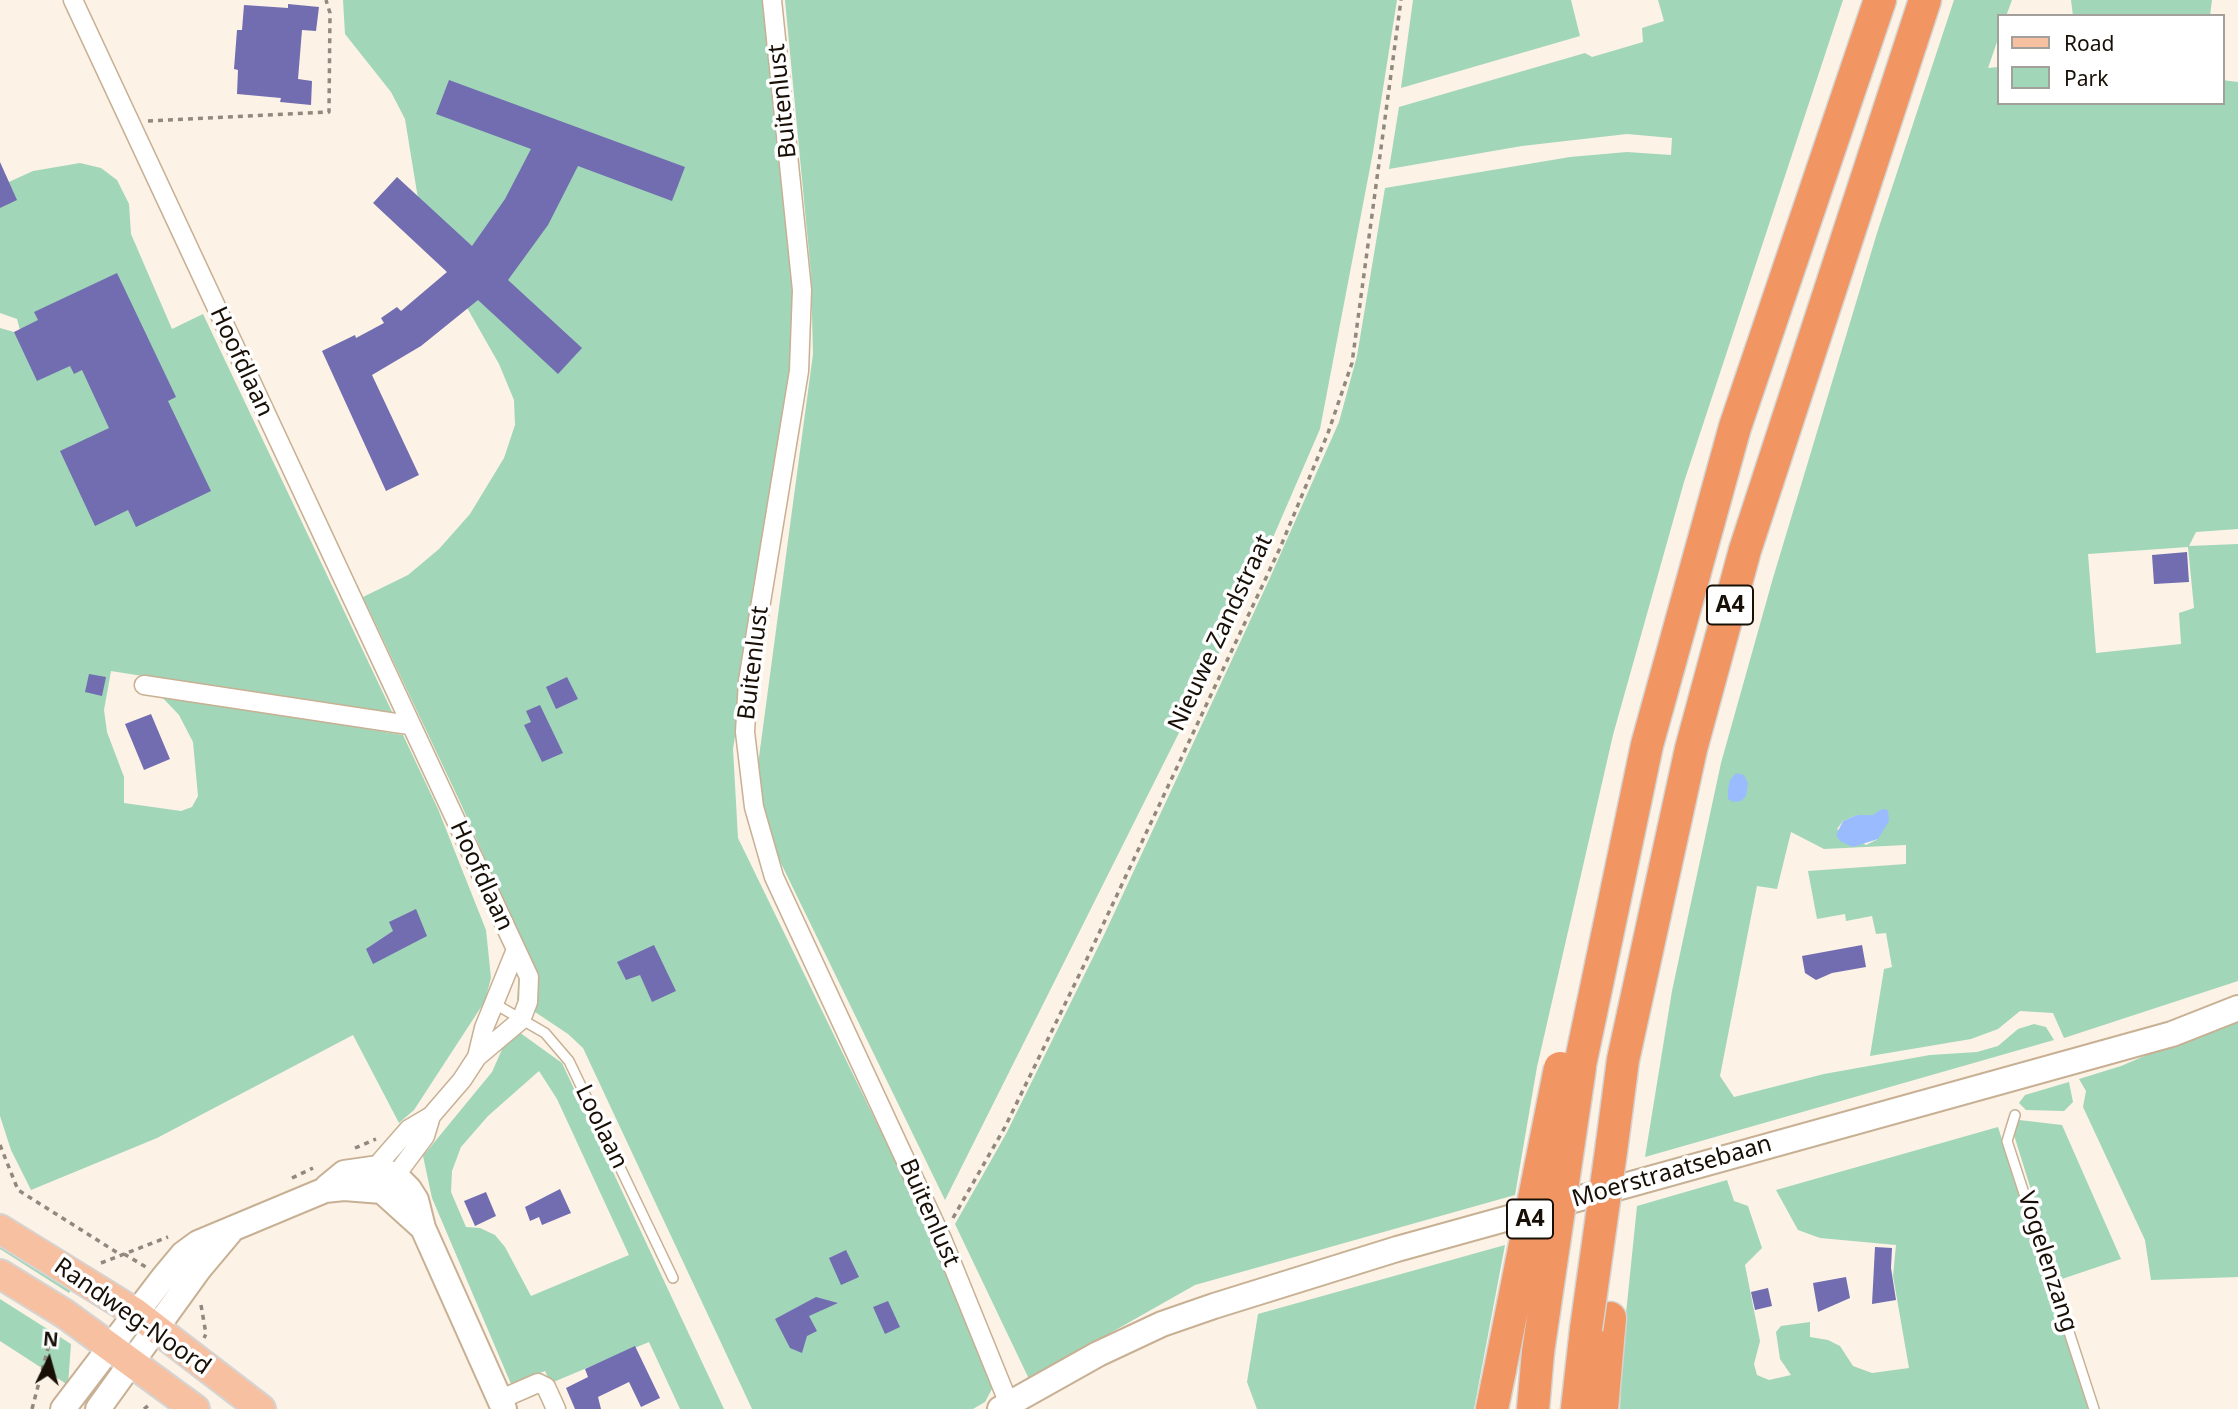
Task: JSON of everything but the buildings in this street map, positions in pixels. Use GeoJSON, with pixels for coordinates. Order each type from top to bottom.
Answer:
{"type":"FeatureCollection","features":[{"type":"Feature","properties":{"kind":"highway","name":"A4"},"geometry":{"type":"LineString","coordinates":[[1492,1409],[1570,1067],[1594,990],[1647,746],[1731,441],[1880,0]]}},
{"type":"Feature","properties":{"kind":"highway","name":"A4"},"geometry":{"type":"LineString","coordinates":[[1602,1409],[1598,1324],[1612,1144],[1623,1060],[1691,749],[1745,550],[1925,0]]}},
{"type":"Feature","properties":{"kind":"highway","name":"A4"},"geometry":{"type":"LineString","coordinates":[[1533,1409],[1570,1067]]}},
{"type":"Feature","properties":{"kind":"highway","name":"A4"},"geometry":{"type":"LineString","coordinates":[[1577,1409],[1598,1324]]}},
{"type":"Feature","properties":{"kind":"main road","name":"Randweg-Noord"},"geometry":{"type":"LineString","coordinates":[[0,1229],[147,1321],[261,1409]]}},
{"type":"Feature","properties":{"kind":"main road","name":"Randweg-Noord"},"geometry":{"type":"LineString","coordinates":[[0,1274],[122,1354],[195,1409]]}},
{"type":"Feature","properties":{"kind":"street","name":"Hoofdlaan"},"geometry":{"type":"LineString","coordinates":[[73,0],[409,725],[503,916],[515,952],[529,978],[528,1002],[521,1020],[477,1058],[431,1116],[409,1129],[386,1179]]}},
{"type":"Feature","properties":{"kind":"street","name":"Buitenlust"},"geometry":{"type":"LineString","coordinates":[[772,0],[802,290],[799,371],[748,681],[745,732],[754,807],[774,877],[942,1238],[1004,1406]]}},
{"type":"Feature","properties":{"kind":"street"},"geometry":{"type":"LineString","coordinates":[[144,685],[409,725]]}},
{"type":"Feature","properties":{"kind":"street","name":"Hoofdlaan"},"geometry":{"type":"LineString","coordinates":[[477,1058],[484,1028],[515,952]]}},
{"type":"Feature","properties":{"kind":"street","name":"Moerstraatsebaan"},"geometry":{"type":"LineString","coordinates":[[1004,1406],[1098,1354],[1214,1306],[1397,1249],[2172,1034],[2238,1008]]}},
{"type":"Feature","properties":{"kind":"street"},"geometry":{"type":"LineString","coordinates":[[63,1409],[122,1354],[147,1321],[183,1254],[198,1243],[324,1190],[362,1187],[386,1179],[398,1202],[423,1228],[502,1404],[538,1383],[546,1387],[556,1409]]}},
{"type":"Feature","properties":{"kind":"street"},"geometry":{"type":"LineString","coordinates":[[98,1409],[122,1354]]}},
{"type":"Feature","properties":{"kind":"lane","name":"Loolaan"},"geometry":{"type":"LineString","coordinates":[[495,1004],[545,1033],[569,1061],[673,1278]]}},
{"type":"Feature","properties":{"kind":"lane","name":"Vogelenzang"},"geometry":{"type":"LineString","coordinates":[[2015,1115],[2007,1141],[2094,1409]]}},
{"type":"Feature","properties":{"kind":"path"},"geometry":{"type":"LineString","coordinates":[[129,122],[329,112],[330,13],[326,0]]}},
{"type":"Feature","properties":{"kind":"path","name":"Nieuwe Zandstraat"},"geometry":{"type":"LineString","coordinates":[[942,1238],[1005,1127],[1091,950],[1280,548],[1328,433],[1352,363],[1401,0]]}},
{"type":"Feature","properties":{"kind":"path"},"geometry":{"type":"LineString","coordinates":[[0,1145],[18,1190],[121,1255]]}},
{"type":"Feature","properties":{"kind":"path"},"geometry":{"type":"LineString","coordinates":[[191,1355],[206,1334],[201,1303],[204,1294]]}},
{"type":"Feature","properties":{"kind":"path"},"geometry":{"type":"LineString","coordinates":[[32,1409],[39,1380]]}},
{"type":"Feature","properties":{"kind":"green space"},"geometry":{"type":"Polygon","coordinates":[[[343,0],[765,0],[789,237],[793,310],[778,472],[733,749],[738,838],[992,1360],[993,1387],[985,1402],[973,1409],[752,1409],[583,1048],[568,1034],[517,1000],[521,940],[461,804],[363,597],[408,575],[439,549],[470,514],[504,458],[515,425],[514,400],[499,364],[432,246],[421,217],[405,119],[391,92],[345,34],[343,0]]]}},
{"type":"Feature","properties":{"kind":"green space"},"geometry":{"type":"Polygon","coordinates":[[[785,0],[1397,0],[1373,152],[1320,429],[1249,593],[945,1200],[776,853],[759,805],[757,772],[813,354],[811,274],[785,0]]]}},
{"type":"Feature","properties":{"kind":"green space"},"geometry":{"type":"Polygon","coordinates":[[[1413,0],[1571,0],[1580,36],[1401,88],[1413,0]]]}},
{"type":"Feature","properties":{"kind":"green space"},"geometry":{"type":"Polygon","coordinates":[[[1658,0],[1843,0],[1684,482],[1613,735],[1537,1067],[1515,1195],[1195,1285],[1029,1379],[955,1224],[1006,1134],[1104,935],[1269,580],[1339,422],[1357,356],[1385,188],[1570,157],[1627,152],[1671,155],[1672,138],[1627,134],[1522,146],[1389,169],[1399,107],[1585,53],[1592,57],[1643,42],[1642,28],[1664,21],[1658,0]]]}},
{"type":"Feature","properties":{"kind":"green space"},"geometry":{"type":"Polygon","coordinates":[[[1954,0],[2012,0],[2007,14],[1996,14],[1996,45],[1988,68],[1996,67],[1996,105],[2224,105],[2224,80],[2238,82],[2238,529],[2196,532],[2189,546],[2238,544],[2238,981],[2064,1038],[2053,1013],[2020,1011],[1998,1029],[1971,1039],[1870,1056],[1884,969],[1892,967],[1886,933],[1876,934],[1872,916],[1846,921],[1845,914],[1817,919],[1808,871],[1906,864],[1906,845],[1824,849],[1791,832],[1777,889],[1757,886],[1720,1076],[1734,1097],[1824,1074],[1930,1055],[1977,1052],[1998,1046],[2018,1029],[2034,1024],[2046,1027],[2054,1040],[1645,1157],[1672,991],[1721,763],[1773,578],[1877,233],[1954,0]],[[2188,547],[2088,554],[2096,653],[2181,644],[2179,613],[2194,608],[2188,547]],[[1857,815],[1843,821],[1837,829],[1866,845],[1878,839],[1873,815],[1857,815]]]}},
{"type":"Feature","properties":{"kind":"green space"},"geometry":{"type":"Polygon","coordinates":[[[2071,0],[2212,0],[2210,14],[2073,14],[2071,0]]]}},
{"type":"Feature","properties":{"kind":"green space"},"geometry":{"type":"Polygon","coordinates":[[[80,163],[101,168],[117,180],[129,204],[131,234],[172,329],[203,314],[394,716],[111,671],[104,710],[107,732],[124,777],[124,803],[181,811],[192,807],[198,796],[193,742],[179,715],[159,694],[403,735],[438,809],[486,930],[491,978],[485,1001],[414,1110],[399,1123],[353,1035],[157,1138],[31,1190],[11,1150],[0,1116],[0,328],[21,334],[17,319],[0,313],[0,186],[33,171],[80,163]]]}},
{"type":"Feature","properties":{"kind":"green space"},"geometry":{"type":"Polygon","coordinates":[[[2238,1016],[2238,1277],[2151,1280],[2145,1240],[2083,1107],[2086,1091],[2079,1079],[2121,1066],[2238,1016]]]}},
{"type":"Feature","properties":{"kind":"green space"},"geometry":{"type":"Polygon","coordinates":[[[512,1027],[562,1063],[724,1409],[680,1409],[649,1342],[551,1383],[545,1371],[511,1384],[432,1198],[423,1156],[492,1072],[512,1027]],[[539,1071],[488,1116],[461,1147],[452,1171],[451,1192],[466,1227],[480,1228],[495,1235],[505,1247],[531,1296],[629,1255],[557,1099],[539,1071]]]}},
{"type":"Feature","properties":{"kind":"green space"},"geometry":{"type":"Polygon","coordinates":[[[2069,1082],[2073,1102],[2064,1111],[2026,1110],[2019,1103],[2025,1095],[2069,1082]]]}},
{"type":"Feature","properties":{"kind":"green space"},"geometry":{"type":"Polygon","coordinates":[[[2019,1120],[2062,1125],[2121,1259],[2059,1280],[2014,1135],[2019,1120]]]}},
{"type":"Feature","properties":{"kind":"green space"},"geometry":{"type":"Polygon","coordinates":[[[1998,1127],[2088,1409],[1620,1409],[1622,1353],[1637,1206],[1727,1180],[1734,1201],[1748,1206],[1762,1248],[1745,1265],[1760,1341],[1754,1364],[1757,1375],[1769,1380],[1791,1375],[1780,1359],[1776,1332],[1781,1326],[1810,1322],[1810,1337],[1828,1340],[1840,1346],[1853,1366],[1872,1373],[1909,1368],[1893,1276],[1896,1245],[1820,1238],[1798,1230],[1776,1190],[1998,1127]]]}},
{"type":"Feature","properties":{"kind":"green space"},"geometry":{"type":"Polygon","coordinates":[[[0,1238],[74,1286],[69,1293],[0,1249],[0,1238]]]}},
{"type":"Feature","properties":{"kind":"green space"},"geometry":{"type":"Polygon","coordinates":[[[1505,1245],[1474,1409],[1257,1409],[1247,1382],[1258,1314],[1505,1245]]]}},
{"type":"Feature","properties":{"kind":"green space"},"geometry":{"type":"Polygon","coordinates":[[[0,1299],[71,1344],[68,1385],[0,1341],[0,1299]]]}},
{"type":"Feature","properties":{"kind":"water"},"geometry":{"type":"Polygon","coordinates":[[[1736,773],[1744,775],[1748,783],[1746,796],[1741,801],[1733,802],[1728,799],[1728,789],[1730,780],[1736,773]]]}},
{"type":"Feature","properties":{"kind":"water"},"geometry":{"type":"Polygon","coordinates":[[[1882,809],[1888,810],[1889,821],[1878,839],[1853,847],[1840,841],[1836,835],[1843,821],[1857,815],[1873,815],[1882,809]]]}}]}
